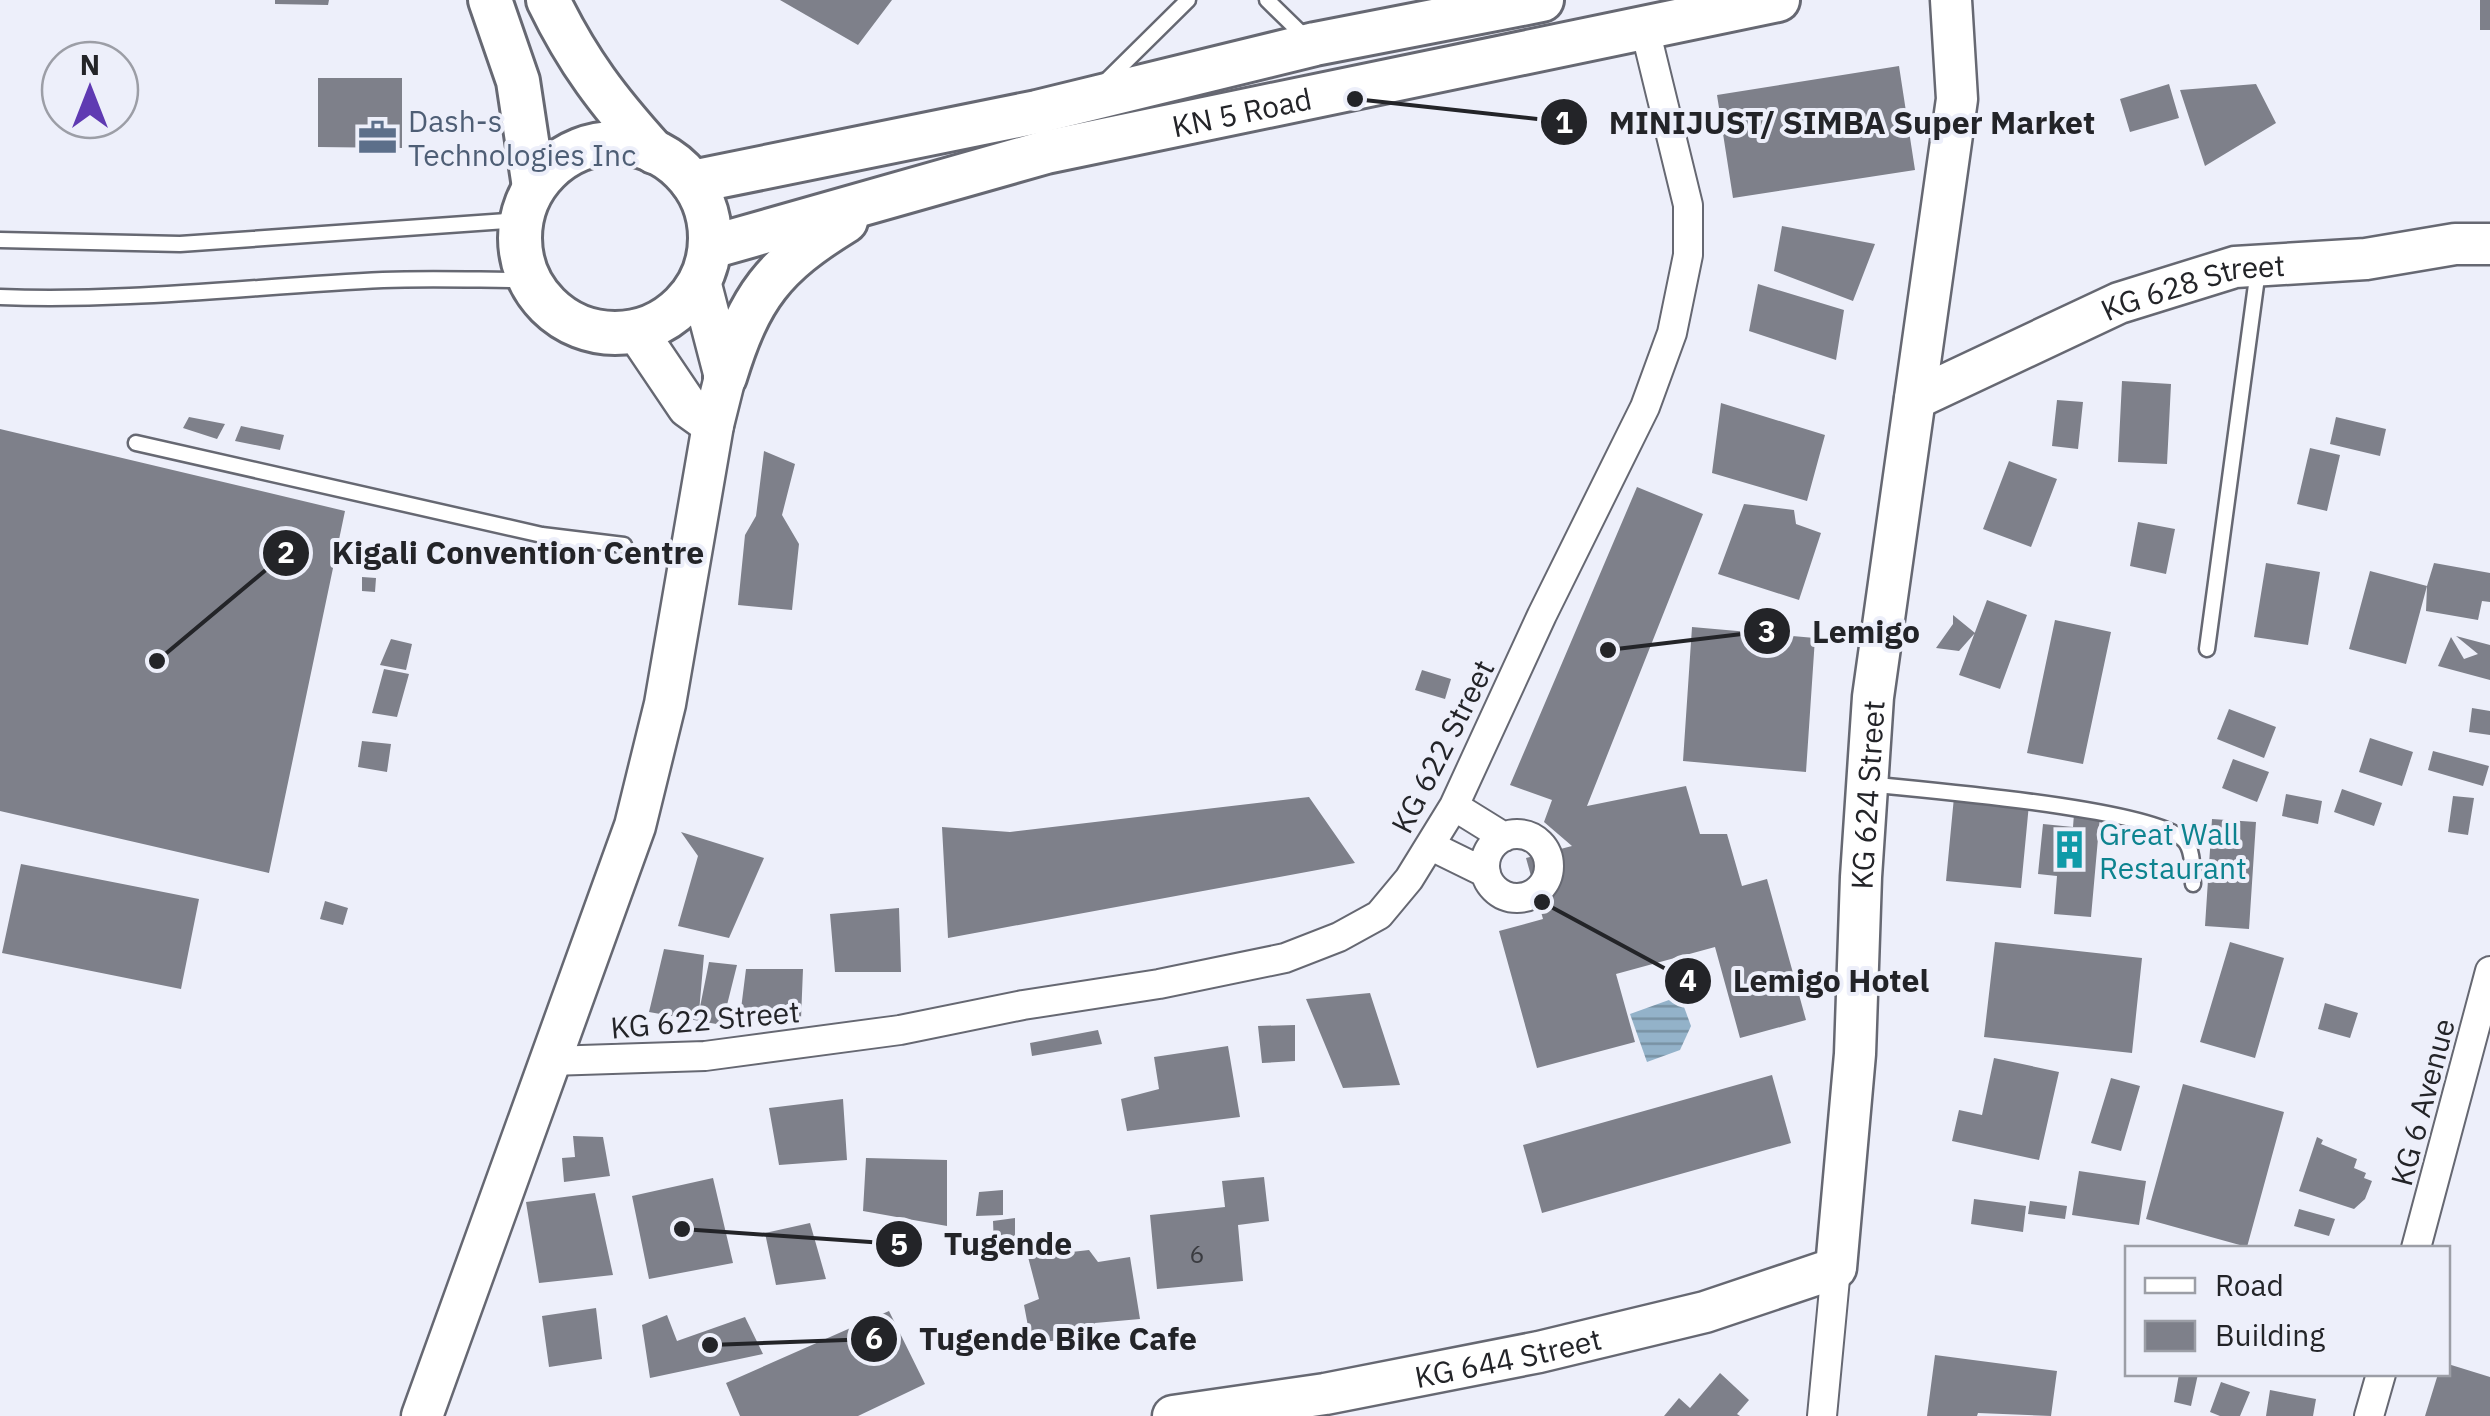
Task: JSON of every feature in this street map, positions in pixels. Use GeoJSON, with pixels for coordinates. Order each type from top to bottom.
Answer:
{"type":"FeatureCollection","features":[{"type":"Feature","properties":{"kind":"main road"},"geometry":{"type":"LineString","coordinates":[[490,0],[518,81],[528,204],[519,241],[528,280],[550,308],[580,328],[603,333],[636,330],[671,316],[690,297],[705,264]]}},
{"type":"Feature","properties":{"kind":"main road"},"geometry":{"type":"LineString","coordinates":[[548,0],[602,95],[654,152]]}},
{"type":"Feature","properties":{"kind":"main road","name":"KN 5 Road"},"geometry":{"type":"LineString","coordinates":[[705,264],[889,196],[1042,132],[1090,98],[1315,44],[1542,0]]}},
{"type":"Feature","properties":{"kind":"main road","name":"KN 5 Road"},"geometry":{"type":"LineString","coordinates":[[692,182],[1042,132],[1778,0]]}},
{"type":"Feature","properties":{"kind":"main road","name":"KG 624 Street"},"geometry":{"type":"LineString","coordinates":[[1836,1268],[1854,1054],[1872,698],[1956,99],[1951,0]]}},
{"type":"Feature","properties":{"kind":"main road"},"geometry":{"type":"LineString","coordinates":[[528,204],[558,162],[587,147],[632,145],[675,164],[692,182],[707,213],[705,264],[725,377]]}},
{"type":"Feature","properties":{"kind":"main road"},"geometry":{"type":"LineString","coordinates":[[422,1416],[640,809],[666,704],[713,425],[739,332],[764,287],[790,259],[889,196]]}},
{"type":"Feature","properties":{"kind":"main road","name":"KG 628 Street"},"geometry":{"type":"LineString","coordinates":[[1915,399],[2119,303],[2234,267],[2366,259],[2456,244],[2490,244]]}},
{"type":"Feature","properties":{"kind":"main road"},"geometry":{"type":"LineString","coordinates":[[636,330],[688,407],[713,425]]}},
{"type":"Feature","properties":{"kind":"main road","name":"KG 644 Street"},"geometry":{"type":"LineString","coordinates":[[1173,1416],[1325,1394],[1540,1352],[1705,1312],[1836,1268]]}},
{"type":"Feature","properties":{"kind":"street","name":"KG 622 Street"},"geometry":{"type":"LineString","coordinates":[[550,1061],[706,1056],[782,1048],[1159,984],[1285,958],[1379,915],[1410,879],[1454,806],[1646,406],[1664,359],[1684,290],[1688,205],[1644,26]]}},
{"type":"Feature","properties":{"kind":"street"},"geometry":{"type":"LineString","coordinates":[[1454,806],[1504,837],[1525,835],[1534,839],[1548,855],[1549,876],[1536,893],[1516,898],[1496,891],[1486,873],[1488,852],[1504,837]]}},
{"type":"Feature","properties":{"kind":"street"},"geometry":{"type":"LineString","coordinates":[[1431,846],[1486,873]]}},
{"type":"Feature","properties":{"kind":"street","name":"KG 6 Avenue"},"geometry":{"type":"LineString","coordinates":[[2417,1246],[2490,971]]}},
{"type":"Feature","properties":{"kind":"street","name":"KG 624 Street"},"geometry":{"type":"LineString","coordinates":[[1822,1416],[1836,1268]]}},
{"type":"Feature","properties":{"kind":"street"},"geometry":{"type":"LineString","coordinates":[[2369,1416],[2380,1376]]}},
{"type":"Feature","properties":{"kind":"street"},"geometry":{"type":"LineString","coordinates":[[1291,1416],[1325,1394]]}},
{"type":"Feature","properties":{"kind":"lane"},"geometry":{"type":"LineString","coordinates":[[1090,98],[1188,0]]}},
{"type":"Feature","properties":{"kind":"lane"},"geometry":{"type":"LineString","coordinates":[[1267,0],[1315,44]]}},
{"type":"Feature","properties":{"kind":"lane"},"geometry":{"type":"LineString","coordinates":[[0,240],[180,244],[528,204]]}},
{"type":"Feature","properties":{"kind":"lane"},"geometry":{"type":"LineString","coordinates":[[2207,649],[2258,264]]}},
{"type":"Feature","properties":{"kind":"lane"},"geometry":{"type":"LineString","coordinates":[[0,297],[216,293],[384,280],[528,280]]}},
{"type":"Feature","properties":{"kind":"lane"},"geometry":{"type":"LineString","coordinates":[[136,442],[542,535],[624,544]]}},
{"type":"Feature","properties":{"kind":"lane"},"geometry":{"type":"LineString","coordinates":[[1868,784],[2038,802],[2156,826],[2181,836],[2189,846],[2192,884]]}},
{"type":"Feature","properties":{"kind":"water"},"geometry":{"type":"Polygon","coordinates":[[[1680,996],[1691,1026],[1680,1050],[1647,1062],[1630,1014],[1680,996]]]}},
{"type":"Feature","properties":{"kind":"building"},"geometry":{"type":"Polygon","coordinates":[[[275,0],[329,0],[328,5],[275,4],[275,0]]]}},
{"type":"Feature","properties":{"kind":"building"},"geometry":{"type":"Polygon","coordinates":[[[780,0],[892,0],[858,45],[780,0]]]}},
{"type":"Feature","properties":{"kind":"building"},"geometry":{"type":"Polygon","coordinates":[[[2480,0],[2490,0],[2490,30],[2480,30],[2480,0]]]}},
{"type":"Feature","properties":{"kind":"building"},"geometry":{"type":"Polygon","coordinates":[[[1899,66],[1915,170],[1733,198],[1717,95],[1899,66]]]}},
{"type":"Feature","properties":{"kind":"building"},"geometry":{"type":"Polygon","coordinates":[[[318,78],[402,78],[402,148],[318,147],[318,78]]]}},
{"type":"Feature","properties":{"kind":"building"},"geometry":{"type":"Polygon","coordinates":[[[2169,84],[2179,118],[2130,132],[2120,99],[2169,84]]]}},
{"type":"Feature","properties":{"kind":"building"},"geometry":{"type":"Polygon","coordinates":[[[2256,84],[2276,123],[2205,166],[2180,90],[2256,84]]]}},
{"type":"Feature","properties":{"kind":"building"},"geometry":{"type":"Polygon","coordinates":[[[1782,226],[1875,244],[1853,301],[1774,271],[1782,226]]]}},
{"type":"Feature","properties":{"kind":"building"},"geometry":{"type":"Polygon","coordinates":[[[1758,284],[1844,310],[1836,360],[1749,331],[1758,284]]]}},
{"type":"Feature","properties":{"kind":"building"},"geometry":{"type":"Polygon","coordinates":[[[2122,381],[2171,384],[2167,464],[2118,462],[2122,381]]]}},
{"type":"Feature","properties":{"kind":"building"},"geometry":{"type":"Polygon","coordinates":[[[2057,400],[2083,402],[2078,449],[2052,446],[2057,400]]]}},
{"type":"Feature","properties":{"kind":"building"},"geometry":{"type":"Polygon","coordinates":[[[1721,403],[1825,435],[1807,501],[1712,473],[1721,403]]]}},
{"type":"Feature","properties":{"kind":"building"},"geometry":{"type":"Polygon","coordinates":[[[189,417],[225,424],[217,439],[183,428],[189,417]]]}},
{"type":"Feature","properties":{"kind":"building"},"geometry":{"type":"Polygon","coordinates":[[[2336,417],[2386,429],[2380,456],[2330,444],[2336,417]]]}},
{"type":"Feature","properties":{"kind":"building"},"geometry":{"type":"Polygon","coordinates":[[[241,426],[284,435],[280,450],[235,441],[241,426]]]}},
{"type":"Feature","properties":{"kind":"building"},"geometry":{"type":"Polygon","coordinates":[[[0,429],[345,511],[269,873],[0,811],[0,429]]]}},
{"type":"Feature","properties":{"kind":"building"},"geometry":{"type":"Polygon","coordinates":[[[2310,448],[2340,455],[2327,511],[2297,504],[2310,448]]]}},
{"type":"Feature","properties":{"kind":"building"},"geometry":{"type":"Polygon","coordinates":[[[764,451],[795,464],[782,515],[799,544],[792,610],[738,605],[745,535],[756,516],[764,451]]]}},
{"type":"Feature","properties":{"kind":"building"},"geometry":{"type":"Polygon","coordinates":[[[2009,461],[2057,479],[2031,547],[1983,529],[2009,461]]]}},
{"type":"Feature","properties":{"kind":"building"},"geometry":{"type":"Polygon","coordinates":[[[1637,487],[1703,514],[1587,806],[1686,786],[1700,834],[1727,834],[1742,886],[1767,879],[1806,1020],[1740,1038],[1715,947],[1616,974],[1635,1042],[1537,1068],[1499,931],[1543,919],[1526,858],[1572,846],[1544,822],[1552,800],[1510,785],[1637,487]]]}},
{"type":"Feature","properties":{"kind":"building"},"geometry":{"type":"Polygon","coordinates":[[[1744,504],[1794,510],[1796,524],[1821,533],[1799,600],[1718,574],[1744,504]]]}},
{"type":"Feature","properties":{"kind":"building"},"geometry":{"type":"Polygon","coordinates":[[[2138,522],[2175,529],[2166,574],[2130,566],[2138,522]]]}},
{"type":"Feature","properties":{"kind":"building"},"geometry":{"type":"Polygon","coordinates":[[[2266,563],[2320,572],[2308,645],[2254,637],[2266,563]]]}},
{"type":"Feature","properties":{"kind":"building"},"geometry":{"type":"Polygon","coordinates":[[[2434,563],[2490,573],[2490,602],[2482,601],[2478,620],[2426,611],[2427,586],[2434,563]]]}},
{"type":"Feature","properties":{"kind":"building"},"geometry":{"type":"Polygon","coordinates":[[[2370,571],[2427,586],[2406,664],[2349,649],[2370,571]]]}},
{"type":"Feature","properties":{"kind":"building"},"geometry":{"type":"Polygon","coordinates":[[[362,577],[376,578],[375,592],[362,591],[362,577]]]}},
{"type":"Feature","properties":{"kind":"building"},"geometry":{"type":"Polygon","coordinates":[[[1987,600],[2027,615],[2000,689],[1959,675],[1987,600]]]}},
{"type":"Feature","properties":{"kind":"building"},"geometry":{"type":"Polygon","coordinates":[[[1953,615],[1975,633],[1959,651],[1936,648],[1953,624],[1953,615]]]}},
{"type":"Feature","properties":{"kind":"building"},"geometry":{"type":"Polygon","coordinates":[[[2055,620],[2111,632],[2083,764],[2027,753],[2055,620]]]}},
{"type":"Feature","properties":{"kind":"building"},"geometry":{"type":"Polygon","coordinates":[[[1692,627],[1815,638],[1806,772],[1683,761],[1692,627]]]}},
{"type":"Feature","properties":{"kind":"building"},"geometry":{"type":"Polygon","coordinates":[[[2456,636],[2490,645],[2490,680],[2438,666],[2451,637],[2464,659],[2478,654],[2456,636]]]}},
{"type":"Feature","properties":{"kind":"building"},"geometry":{"type":"Polygon","coordinates":[[[391,639],[412,644],[406,670],[380,665],[391,639]]]}},
{"type":"Feature","properties":{"kind":"building"},"geometry":{"type":"Polygon","coordinates":[[[384,669],[409,674],[397,717],[372,713],[384,669]]]}},
{"type":"Feature","properties":{"kind":"building"},"geometry":{"type":"Polygon","coordinates":[[[1422,670],[1451,679],[1445,699],[1415,690],[1422,670]]]}},
{"type":"Feature","properties":{"kind":"building"},"geometry":{"type":"Polygon","coordinates":[[[2472,708],[2490,711],[2490,735],[2469,732],[2472,708]]]}},
{"type":"Feature","properties":{"kind":"building"},"geometry":{"type":"Polygon","coordinates":[[[2229,709],[2276,727],[2264,758],[2217,739],[2229,709]]]}},
{"type":"Feature","properties":{"kind":"building"},"geometry":{"type":"Polygon","coordinates":[[[2370,738],[2413,752],[2402,786],[2359,772],[2370,738]]]}},
{"type":"Feature","properties":{"kind":"building"},"geometry":{"type":"Polygon","coordinates":[[[362,741],[391,744],[387,772],[358,767],[362,741]]]}},
{"type":"Feature","properties":{"kind":"building"},"geometry":{"type":"Polygon","coordinates":[[[2433,751],[2489,766],[2483,786],[2428,770],[2433,751]]]}},
{"type":"Feature","properties":{"kind":"building"},"geometry":{"type":"Polygon","coordinates":[[[2233,759],[2269,772],[2257,802],[2222,788],[2233,759]]]}},
{"type":"Feature","properties":{"kind":"building"},"geometry":{"type":"Polygon","coordinates":[[[2342,789],[2382,803],[2374,826],[2334,812],[2342,789]]]}},
{"type":"Feature","properties":{"kind":"building"},"geometry":{"type":"Polygon","coordinates":[[[2286,794],[2322,801],[2318,824],[2282,816],[2286,794]]]}},
{"type":"Feature","properties":{"kind":"building"},"geometry":{"type":"Polygon","coordinates":[[[2453,796],[2474,798],[2468,835],[2448,832],[2453,796]]]}},
{"type":"Feature","properties":{"kind":"building"},"geometry":{"type":"Polygon","coordinates":[[[1309,797],[1355,863],[948,938],[942,827],[1010,832],[1309,797]]]}},
{"type":"Feature","properties":{"kind":"building"},"geometry":{"type":"Polygon","coordinates":[[[1954,797],[2029,804],[2021,888],[1946,881],[1954,797]]]}},
{"type":"Feature","properties":{"kind":"building","name":"Great Wall Restaurant"},"geometry":{"type":"Polygon","coordinates":[[[2074,814],[2100,816],[2091,917],[2054,914],[2057,876],[2038,874],[2043,824],[2073,827],[2074,814]]]}},
{"type":"Feature","properties":{"kind":"building"},"geometry":{"type":"Polygon","coordinates":[[[2212,819],[2256,822],[2249,929],[2205,926],[2212,819]]]}},
{"type":"Feature","properties":{"kind":"building"},"geometry":{"type":"Polygon","coordinates":[[[681,832],[764,858],[729,938],[678,926],[698,856],[681,832]]]}},
{"type":"Feature","properties":{"kind":"building"},"geometry":{"type":"Polygon","coordinates":[[[21,864],[199,899],[181,989],[2,953],[21,864]]]}},
{"type":"Feature","properties":{"kind":"building"},"geometry":{"type":"Polygon","coordinates":[[[325,901],[348,908],[343,925],[320,919],[325,901]]]}},
{"type":"Feature","properties":{"kind":"building"},"geometry":{"type":"Polygon","coordinates":[[[899,908],[901,972],[835,972],[830,914],[899,908]]]}},
{"type":"Feature","properties":{"kind":"building"},"geometry":{"type":"Polygon","coordinates":[[[1995,942],[2142,958],[2132,1053],[1984,1037],[1995,942]]]}},
{"type":"Feature","properties":{"kind":"building"},"geometry":{"type":"Polygon","coordinates":[[[2230,942],[2284,958],[2255,1058],[2200,1042],[2230,942]]]}},
{"type":"Feature","properties":{"kind":"building"},"geometry":{"type":"Polygon","coordinates":[[[664,949],[704,955],[699,1012],[709,962],[737,965],[722,1025],[649,1012],[664,949]]]}},
{"type":"Feature","properties":{"kind":"building"},"geometry":{"type":"Polygon","coordinates":[[[746,969],[803,969],[801,1019],[770,1018],[770,1007],[741,1009],[746,969]]]}},
{"type":"Feature","properties":{"kind":"building"},"geometry":{"type":"Polygon","coordinates":[[[1370,993],[1400,1085],[1343,1088],[1306,999],[1370,993]]]}},
{"type":"Feature","properties":{"kind":"building"},"geometry":{"type":"Polygon","coordinates":[[[2325,1003],[2358,1013],[2350,1038],[2318,1029],[2325,1003]]]}},
{"type":"Feature","properties":{"kind":"building"},"geometry":{"type":"Polygon","coordinates":[[[1295,1025],[1295,1061],[1262,1063],[1258,1026],[1295,1025]]]}},
{"type":"Feature","properties":{"kind":"building"},"geometry":{"type":"Polygon","coordinates":[[[1098,1030],[1102,1044],[1032,1056],[1030,1043],[1098,1030]]]}},
{"type":"Feature","properties":{"kind":"building"},"geometry":{"type":"Polygon","coordinates":[[[1228,1046],[1240,1117],[1127,1131],[1121,1099],[1159,1089],[1154,1057],[1228,1046]]]}},
{"type":"Feature","properties":{"kind":"building"},"geometry":{"type":"Polygon","coordinates":[[[1994,1058],[2059,1072],[2039,1160],[1952,1141],[1959,1110],[1982,1115],[1994,1058]]]}},
{"type":"Feature","properties":{"kind":"building"},"geometry":{"type":"Polygon","coordinates":[[[1772,1075],[1791,1143],[1542,1213],[1523,1145],[1772,1075]]]}},
{"type":"Feature","properties":{"kind":"building"},"geometry":{"type":"Polygon","coordinates":[[[2111,1078],[2140,1086],[2121,1151],[2091,1143],[2111,1078]]]}},
{"type":"Feature","properties":{"kind":"building"},"geometry":{"type":"Polygon","coordinates":[[[2183,1084],[2284,1112],[2247,1246],[2146,1219],[2183,1084]]]}},
{"type":"Feature","properties":{"kind":"building"},"geometry":{"type":"Polygon","coordinates":[[[843,1099],[847,1160],[779,1165],[769,1108],[843,1099]]]}},
{"type":"Feature","properties":{"kind":"building"},"geometry":{"type":"Polygon","coordinates":[[[573,1136],[603,1137],[610,1176],[564,1182],[562,1158],[575,1157],[573,1136]]]}},
{"type":"Feature","properties":{"kind":"building"},"geometry":{"type":"Polygon","coordinates":[[[2317,1137],[2323,1140],[2321,1144],[2357,1159],[2354,1168],[2372,1181],[2365,1199],[2354,1209],[2299,1191],[2317,1137]]]}},
{"type":"Feature","properties":{"kind":"building"},"geometry":{"type":"Polygon","coordinates":[[[866,1158],[947,1160],[947,1226],[863,1211],[866,1158]]]}},
{"type":"Feature","properties":{"kind":"building"},"geometry":{"type":"Polygon","coordinates":[[[2079,1171],[2146,1181],[2139,1225],[2072,1215],[2079,1171]]]}},
{"type":"Feature","properties":{"kind":"building"},"geometry":{"type":"Polygon","coordinates":[[[1264,1177],[1269,1221],[1238,1225],[1243,1281],[1157,1289],[1150,1215],[1225,1207],[1222,1181],[1264,1177]]]}},
{"type":"Feature","properties":{"kind":"building"},"geometry":{"type":"Polygon","coordinates":[[[713,1178],[733,1263],[649,1279],[632,1196],[713,1178]]]}},
{"type":"Feature","properties":{"kind":"building"},"geometry":{"type":"Polygon","coordinates":[[[1003,1190],[1003,1215],[976,1216],[979,1192],[1003,1190]]]}},
{"type":"Feature","properties":{"kind":"building"},"geometry":{"type":"Polygon","coordinates":[[[595,1193],[613,1275],[539,1283],[526,1202],[595,1193]]]}},
{"type":"Feature","properties":{"kind":"building"},"geometry":{"type":"Polygon","coordinates":[[[1974,1199],[2026,1206],[2023,1232],[1971,1224],[1974,1199]]]}},
{"type":"Feature","properties":{"kind":"building"},"geometry":{"type":"Polygon","coordinates":[[[2030,1201],[2067,1206],[2065,1219],[2028,1214],[2030,1201]]]}},
{"type":"Feature","properties":{"kind":"building"},"geometry":{"type":"Polygon","coordinates":[[[2299,1209],[2335,1219],[2329,1236],[2294,1226],[2299,1209]]]}},
{"type":"Feature","properties":{"kind":"building"},"geometry":{"type":"Polygon","coordinates":[[[1015,1218],[1015,1246],[994,1247],[993,1221],[1015,1218]]]}},
{"type":"Feature","properties":{"kind":"building"},"geometry":{"type":"Polygon","coordinates":[[[810,1223],[826,1279],[776,1285],[765,1233],[810,1223]]]}},
{"type":"Feature","properties":{"kind":"building"},"geometry":{"type":"Polygon","coordinates":[[[881,1229],[909,1229],[909,1265],[895,1266],[878,1260],[881,1229]]]}},
{"type":"Feature","properties":{"kind":"building"},"geometry":{"type":"Polygon","coordinates":[[[1089,1250],[1098,1262],[1130,1257],[1140,1319],[1095,1323],[1092,1339],[1031,1342],[1024,1305],[1039,1299],[1028,1257],[1089,1250]]]}},
{"type":"Feature","properties":{"kind":"building"},"geometry":{"type":"Polygon","coordinates":[[[596,1308],[602,1359],[549,1367],[542,1316],[596,1308]]]}},
{"type":"Feature","properties":{"kind":"building"},"geometry":{"type":"Polygon","coordinates":[[[889,1311],[925,1384],[858,1416],[740,1416],[726,1383],[889,1311]]]}},
{"type":"Feature","properties":{"kind":"building"},"geometry":{"type":"Polygon","coordinates":[[[667,1315],[677,1341],[745,1317],[763,1354],[650,1378],[642,1325],[667,1315]]]}},
{"type":"Feature","properties":{"kind":"building"},"geometry":{"type":"Polygon","coordinates":[[[1935,1355],[2057,1371],[2051,1416],[1927,1416],[1935,1355]]]}},
{"type":"Feature","properties":{"kind":"building"},"geometry":{"type":"Polygon","coordinates":[[[2450,1365],[2490,1377],[2490,1416],[2425,1416],[2437,1376],[2450,1376],[2450,1365]]]}},
{"type":"Feature","properties":{"kind":"building"},"geometry":{"type":"Polygon","coordinates":[[[1720,1373],[1749,1400],[1737,1414],[1740,1416],[1664,1416],[1679,1398],[1690,1408],[1720,1373]]]}},
{"type":"Feature","properties":{"kind":"building"},"geometry":{"type":"Polygon","coordinates":[[[2179,1376],[2198,1376],[2191,1406],[2174,1402],[2179,1376]]]}},
{"type":"Feature","properties":{"kind":"building"},"geometry":{"type":"Polygon","coordinates":[[[2221,1382],[2250,1392],[2240,1416],[2210,1412],[2221,1382]]]}},
{"type":"Feature","properties":{"kind":"building"},"geometry":{"type":"Polygon","coordinates":[[[2270,1390],[2316,1399],[2313,1416],[2266,1416],[2270,1390]]]}},
{"type":"Feature","properties":{"kind":"place","name":"MINIJUST/ SIMBA Super Market"},"geometry":{"type":"Point","coordinates":[1355,99]}},
{"type":"Feature","properties":{"kind":"place","name":"Dash-s Technologies Inc"},"geometry":{"type":"Point","coordinates":[378,137]}},
{"type":"Feature","properties":{"kind":"place","name":"Lemigo"},"geometry":{"type":"Point","coordinates":[1608,650]}},
{"type":"Feature","properties":{"kind":"place","name":"Kigali Convention Centre"},"geometry":{"type":"Point","coordinates":[157,661]}},
{"type":"Feature","properties":{"kind":"place","name":"Great Wall Restaurant"},"geometry":{"type":"Point","coordinates":[2069,850]}},
{"type":"Feature","properties":{"kind":"place","name":"Lemigo Hotel"},"geometry":{"type":"Point","coordinates":[1542,902]}},
{"type":"Feature","properties":{"kind":"place","name":"Tugende"},"geometry":{"type":"Point","coordinates":[682,1229]}},
{"type":"Feature","properties":{"kind":"place","name":"Tugende Bike Cafe"},"geometry":{"type":"Point","coordinates":[710,1345]}}]}
